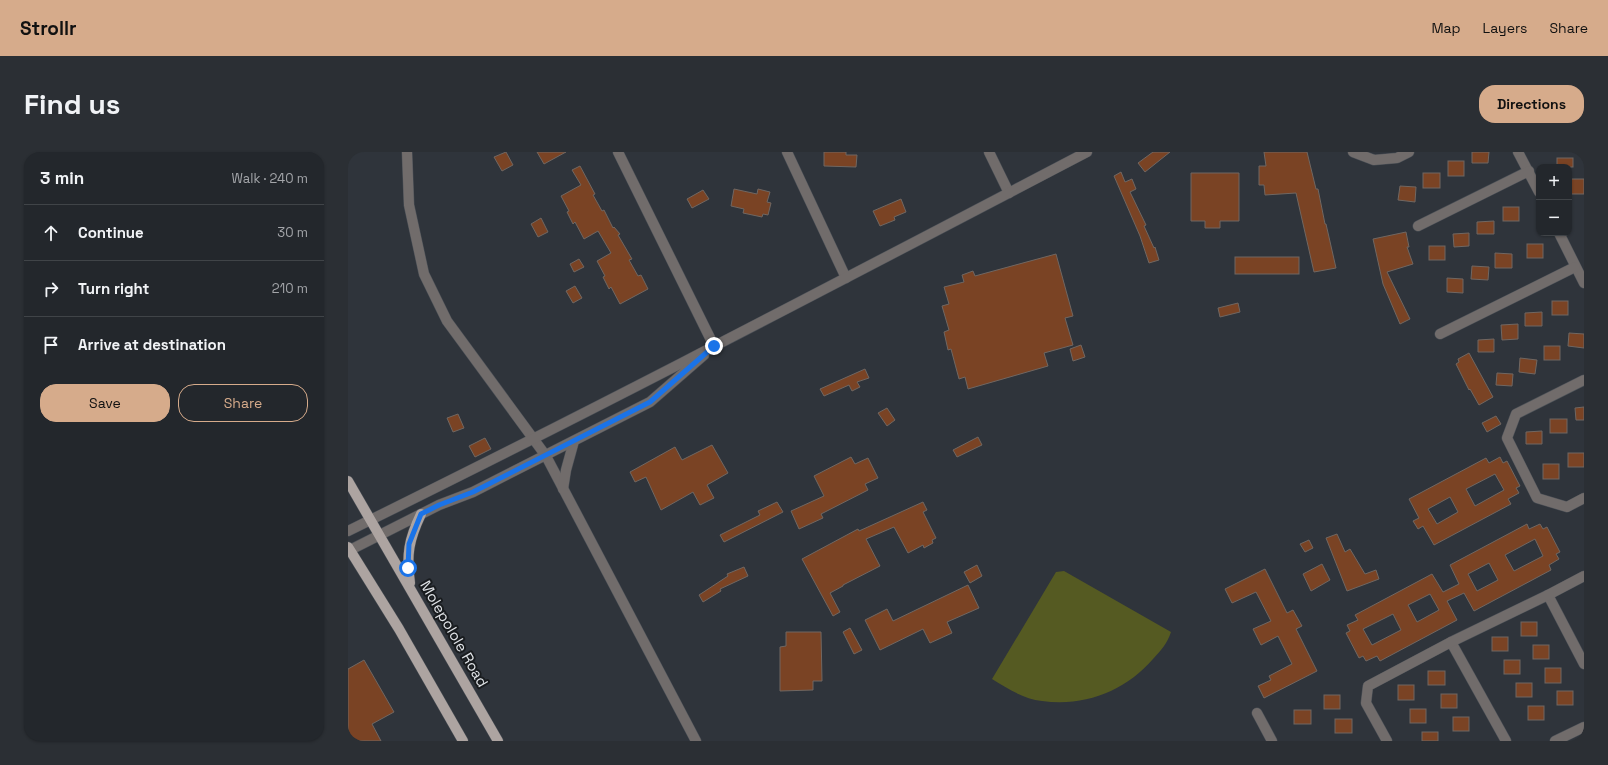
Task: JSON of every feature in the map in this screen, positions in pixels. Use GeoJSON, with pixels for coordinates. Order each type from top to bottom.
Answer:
{"type":"FeatureCollection","features":[{"type":"Feature","properties":{"kind":"main road","name":"Molepolole Road"},"geometry":{"type":"LineString","coordinates":[[348,481],[498,741]]}},
{"type":"Feature","properties":{"kind":"main road"},"geometry":{"type":"LineString","coordinates":[[411,589],[408,568],[409,544],[421,514]]}},
{"type":"Feature","properties":{"kind":"main road"},"geometry":{"type":"LineString","coordinates":[[349,549],[399,629],[462,741]]}},
{"type":"Feature","properties":{"kind":"street"},"geometry":{"type":"LineString","coordinates":[[407,152],[409,205],[424,274],[448,321],[546,456],[696,741]]}},
{"type":"Feature","properties":{"kind":"street"},"geometry":{"type":"LineString","coordinates":[[618,152],[714,346]]}},
{"type":"Feature","properties":{"kind":"street"},"geometry":{"type":"LineString","coordinates":[[787,152],[846,278]]}},
{"type":"Feature","properties":{"kind":"street"},"geometry":{"type":"LineString","coordinates":[[989,152],[1009,193]]}},
{"type":"Feature","properties":{"kind":"street"},"geometry":{"type":"LineString","coordinates":[[348,531],[533,439],[1087,152]]}},
{"type":"Feature","properties":{"kind":"street"},"geometry":{"type":"LineString","coordinates":[[1353,152],[1374,160],[1397,158],[1409,152]]}},
{"type":"Feature","properties":{"kind":"street"},"geometry":{"type":"LineString","coordinates":[[1518,152],[1536,186]]}},
{"type":"Feature","properties":{"kind":"street"},"geometry":{"type":"LineString","coordinates":[[1418,226],[1529,171]]}},
{"type":"Feature","properties":{"kind":"street"},"geometry":{"type":"LineString","coordinates":[[1560,236],[1584,283]]}},
{"type":"Feature","properties":{"kind":"street"},"geometry":{"type":"LineString","coordinates":[[1440,334],[1575,266]]}},
{"type":"Feature","properties":{"kind":"street"},"geometry":{"type":"LineString","coordinates":[[349,549],[439,505],[473,492],[650,402],[714,346]]}},
{"type":"Feature","properties":{"kind":"street"},"geometry":{"type":"LineString","coordinates":[[1584,380],[1516,414],[1507,438],[1537,498],[1567,507],[1584,498]]}},
{"type":"Feature","properties":{"kind":"street"},"geometry":{"type":"LineString","coordinates":[[563,489],[566,470],[574,441]]}},
{"type":"Feature","properties":{"kind":"street"},"geometry":{"type":"LineString","coordinates":[[430,490],[439,505]]}},
{"type":"Feature","properties":{"kind":"street"},"geometry":{"type":"LineString","coordinates":[[1387,741],[1366,703],[1368,686],[1451,642],[1584,576]]}},
{"type":"Feature","properties":{"kind":"street"},"geometry":{"type":"LineString","coordinates":[[1548,595],[1584,664]]}},
{"type":"Feature","properties":{"kind":"street"},"geometry":{"type":"LineString","coordinates":[[1451,642],[1506,741]]}},
{"type":"Feature","properties":{"kind":"street"},"geometry":{"type":"LineString","coordinates":[[1257,713],[1272,741]]}},
{"type":"Feature","properties":{"kind":"street"},"geometry":{"type":"LineString","coordinates":[[1555,741],[1584,727]]}},
{"type":"Feature","properties":{"kind":"green space"},"geometry":{"type":"Polygon","coordinates":[[[1064,571],[1171,632],[1166,643],[1153,659],[1130,680],[1117,688],[1089,699],[1058,702],[1035,700],[1016,693],[992,679],[1056,572],[1064,571]]]}},
{"type":"Feature","properties":{"kind":"building"},"geometry":{"type":"Polygon","coordinates":[[[506,152],[513,165],[502,171],[494,157],[506,152]]]}},
{"type":"Feature","properties":{"kind":"building"},"geometry":{"type":"Polygon","coordinates":[[[537,152],[566,152],[544,164],[537,152]]]}},
{"type":"Feature","properties":{"kind":"building"},"geometry":{"type":"Polygon","coordinates":[[[824,152],[846,152],[846,155],[857,155],[856,167],[824,166],[824,152]]]}},
{"type":"Feature","properties":{"kind":"building"},"geometry":{"type":"Polygon","coordinates":[[[1153,152],[1170,152],[1145,172],[1138,163],[1153,152]]]}},
{"type":"Feature","properties":{"kind":"building"},"geometry":{"type":"Polygon","coordinates":[[[1264,152],[1307,152],[1316,189],[1318,189],[1336,268],[1314,272],[1296,193],[1265,195],[1264,185],[1259,185],[1259,166],[1266,166],[1264,152]]]}},
{"type":"Feature","properties":{"kind":"building"},"geometry":{"type":"Polygon","coordinates":[[[1472,152],[1489,152],[1488,163],[1472,163],[1472,152]]]}},
{"type":"Feature","properties":{"kind":"building"},"geometry":{"type":"Polygon","coordinates":[[[1557,158],[1573,158],[1573,167],[1572,164],[1557,164],[1557,158]]]}},
{"type":"Feature","properties":{"kind":"building"},"geometry":{"type":"Polygon","coordinates":[[[1448,161],[1464,161],[1464,176],[1448,176],[1448,161]]]}},
{"type":"Feature","properties":{"kind":"building"},"geometry":{"type":"Polygon","coordinates":[[[580,166],[595,194],[593,195],[602,211],[604,210],[613,228],[614,227],[620,234],[618,235],[632,259],[629,260],[638,276],[641,275],[648,289],[620,304],[611,287],[609,289],[603,277],[605,276],[597,261],[611,253],[598,231],[584,239],[575,222],[573,224],[567,212],[569,211],[561,196],[581,185],[572,170],[580,166]]]}},
{"type":"Feature","properties":{"kind":"building"},"geometry":{"type":"Polygon","coordinates":[[[1121,172],[1125,182],[1132,179],[1136,189],[1130,192],[1146,225],[1144,226],[1154,248],[1155,247],[1159,260],[1149,263],[1140,236],[1114,176],[1121,172]]]}},
{"type":"Feature","properties":{"kind":"building"},"geometry":{"type":"Polygon","coordinates":[[[1191,173],[1239,173],[1239,221],[1220,221],[1220,228],[1205,228],[1205,221],[1191,221],[1191,173]]]}},
{"type":"Feature","properties":{"kind":"building"},"geometry":{"type":"Polygon","coordinates":[[[1423,173],[1440,173],[1440,188],[1423,188],[1423,173]]]}},
{"type":"Feature","properties":{"kind":"building"},"geometry":{"type":"Polygon","coordinates":[[[1572,179],[1584,179],[1584,194],[1572,194],[1572,179]]]}},
{"type":"Feature","properties":{"kind":"building"},"geometry":{"type":"Polygon","coordinates":[[[1400,186],[1416,187],[1415,202],[1398,200],[1400,186]]]}},
{"type":"Feature","properties":{"kind":"building"},"geometry":{"type":"Polygon","coordinates":[[[734,189],[757,194],[758,189],[770,192],[767,202],[771,203],[768,215],[763,214],[762,217],[743,213],[744,209],[731,206],[734,189]]]}},
{"type":"Feature","properties":{"kind":"building"},"geometry":{"type":"Polygon","coordinates":[[[703,190],[709,199],[692,208],[687,199],[703,190]]]}},
{"type":"Feature","properties":{"kind":"building"},"geometry":{"type":"Polygon","coordinates":[[[901,199],[906,212],[894,217],[895,220],[880,226],[873,211],[901,199]]]}},
{"type":"Feature","properties":{"kind":"building"},"geometry":{"type":"Polygon","coordinates":[[[1503,207],[1519,207],[1519,221],[1503,221],[1503,207]]]}},
{"type":"Feature","properties":{"kind":"building"},"geometry":{"type":"Polygon","coordinates":[[[541,218],[548,232],[538,237],[531,224],[541,218]]]}},
{"type":"Feature","properties":{"kind":"building"},"geometry":{"type":"Polygon","coordinates":[[[1494,221],[1494,234],[1477,234],[1477,222],[1494,221]]]}},
{"type":"Feature","properties":{"kind":"building"},"geometry":{"type":"Polygon","coordinates":[[[1406,232],[1409,247],[1407,247],[1413,264],[1387,272],[1410,319],[1400,324],[1383,284],[1373,239],[1406,232]]]}},
{"type":"Feature","properties":{"kind":"building"},"geometry":{"type":"Polygon","coordinates":[[[1469,233],[1469,246],[1454,247],[1453,234],[1469,233]]]}},
{"type":"Feature","properties":{"kind":"building"},"geometry":{"type":"Polygon","coordinates":[[[1527,244],[1543,244],[1543,258],[1527,258],[1527,244]]]}},
{"type":"Feature","properties":{"kind":"building"},"geometry":{"type":"Polygon","coordinates":[[[1429,246],[1445,246],[1445,260],[1429,260],[1429,246]]]}},
{"type":"Feature","properties":{"kind":"building"},"geometry":{"type":"Polygon","coordinates":[[[1495,253],[1512,254],[1512,268],[1495,268],[1495,253]]]}},
{"type":"Feature","properties":{"kind":"building"},"geometry":{"type":"Polygon","coordinates":[[[1056,254],[1073,316],[1065,318],[1073,345],[1044,353],[1048,366],[968,389],[965,377],[959,379],[951,349],[948,350],[944,332],[949,330],[942,306],[949,304],[944,287],[964,282],[962,275],[973,271],[975,276],[1056,254]]]}},
{"type":"Feature","properties":{"kind":"building"},"geometry":{"type":"Polygon","coordinates":[[[1235,257],[1299,257],[1299,274],[1235,274],[1235,257]]]}},
{"type":"Feature","properties":{"kind":"building"},"geometry":{"type":"Polygon","coordinates":[[[579,259],[584,267],[574,272],[570,264],[579,259]]]}},
{"type":"Feature","properties":{"kind":"building"},"geometry":{"type":"Polygon","coordinates":[[[1472,266],[1489,267],[1488,280],[1471,279],[1472,266]]]}},
{"type":"Feature","properties":{"kind":"building"},"geometry":{"type":"Polygon","coordinates":[[[1447,278],[1463,279],[1463,293],[1447,292],[1447,278]]]}},
{"type":"Feature","properties":{"kind":"building"},"geometry":{"type":"Polygon","coordinates":[[[575,286],[582,298],[573,303],[566,291],[575,286]]]}},
{"type":"Feature","properties":{"kind":"building"},"geometry":{"type":"Polygon","coordinates":[[[1552,301],[1568,301],[1568,315],[1552,315],[1552,301]]]}},
{"type":"Feature","properties":{"kind":"building"},"geometry":{"type":"Polygon","coordinates":[[[1238,303],[1240,312],[1220,317],[1218,308],[1238,303]]]}},
{"type":"Feature","properties":{"kind":"building"},"geometry":{"type":"Polygon","coordinates":[[[1542,312],[1542,326],[1525,326],[1525,313],[1542,312]]]}},
{"type":"Feature","properties":{"kind":"building"},"geometry":{"type":"Polygon","coordinates":[[[1518,324],[1518,339],[1502,340],[1501,325],[1518,324]]]}},
{"type":"Feature","properties":{"kind":"building"},"geometry":{"type":"Polygon","coordinates":[[[1569,333],[1584,334],[1584,348],[1568,346],[1569,333]]]}},
{"type":"Feature","properties":{"kind":"building"},"geometry":{"type":"Polygon","coordinates":[[[1494,339],[1494,352],[1478,352],[1478,340],[1494,339]]]}},
{"type":"Feature","properties":{"kind":"building"},"geometry":{"type":"Polygon","coordinates":[[[1081,345],[1085,357],[1073,361],[1070,349],[1081,345]]]}},
{"type":"Feature","properties":{"kind":"building"},"geometry":{"type":"Polygon","coordinates":[[[1544,346],[1560,346],[1560,360],[1544,360],[1544,346]]]}},
{"type":"Feature","properties":{"kind":"building"},"geometry":{"type":"Polygon","coordinates":[[[1469,353],[1493,397],[1479,405],[1470,389],[1469,390],[1456,364],[1459,362],[1458,359],[1469,353]]]}},
{"type":"Feature","properties":{"kind":"building"},"geometry":{"type":"Polygon","coordinates":[[[1520,358],[1537,360],[1535,374],[1519,372],[1520,358]]]}},
{"type":"Feature","properties":{"kind":"building"},"geometry":{"type":"Polygon","coordinates":[[[865,369],[869,378],[857,382],[860,387],[852,391],[849,385],[824,396],[820,389],[865,369]]]}},
{"type":"Feature","properties":{"kind":"building"},"geometry":{"type":"Polygon","coordinates":[[[1497,373],[1513,374],[1512,386],[1496,385],[1497,373]]]}},
{"type":"Feature","properties":{"kind":"building"},"geometry":{"type":"Polygon","coordinates":[[[1584,407],[1584,420],[1576,420],[1575,408],[1584,407]]]}},
{"type":"Feature","properties":{"kind":"building"},"geometry":{"type":"Polygon","coordinates":[[[887,408],[895,420],[887,426],[878,413],[887,408]]]}},
{"type":"Feature","properties":{"kind":"building"},"geometry":{"type":"Polygon","coordinates":[[[458,414],[464,428],[453,432],[447,418],[458,414]]]}},
{"type":"Feature","properties":{"kind":"building"},"geometry":{"type":"Polygon","coordinates":[[[1496,416],[1501,424],[1487,432],[1482,423],[1496,416]]]}},
{"type":"Feature","properties":{"kind":"building"},"geometry":{"type":"Polygon","coordinates":[[[1550,419],[1567,419],[1567,433],[1550,433],[1550,419]]]}},
{"type":"Feature","properties":{"kind":"building"},"geometry":{"type":"Polygon","coordinates":[[[1542,431],[1542,444],[1526,444],[1526,432],[1542,431]]]}},
{"type":"Feature","properties":{"kind":"building"},"geometry":{"type":"Polygon","coordinates":[[[978,437],[982,445],[957,457],[953,450],[978,437]]]}},
{"type":"Feature","properties":{"kind":"building"},"geometry":{"type":"Polygon","coordinates":[[[485,438],[491,449],[475,457],[469,446],[485,438]]]}},
{"type":"Feature","properties":{"kind":"building"},"geometry":{"type":"Polygon","coordinates":[[[712,445],[728,473],[707,485],[714,498],[700,505],[693,492],[661,510],[646,477],[635,482],[630,472],[675,447],[682,460],[712,445]]]}},
{"type":"Feature","properties":{"kind":"building"},"geometry":{"type":"Polygon","coordinates":[[[1568,453],[1584,453],[1584,467],[1568,467],[1568,453]]]}},
{"type":"Feature","properties":{"kind":"building"},"geometry":{"type":"Polygon","coordinates":[[[851,457],[855,464],[868,458],[878,478],[865,484],[868,490],[821,514],[823,518],[799,529],[791,511],[824,496],[814,476],[851,457]]]}},
{"type":"Feature","properties":{"kind":"building"},"geometry":{"type":"Polygon","coordinates":[[[1500,457],[1503,463],[1507,461],[1520,486],[1516,488],[1519,493],[1508,499],[1511,504],[1434,545],[1423,526],[1418,529],[1413,521],[1419,518],[1409,499],[1486,458],[1489,463],[1500,457]],[[1495,474],[1466,489],[1475,506],[1504,490],[1495,474]],[[1450,497],[1428,509],[1437,524],[1458,512],[1450,497]]]}},
{"type":"Feature","properties":{"kind":"building"},"geometry":{"type":"Polygon","coordinates":[[[1543,464],[1559,464],[1559,479],[1543,479],[1543,464]]]}},
{"type":"Feature","properties":{"kind":"building"},"geometry":{"type":"Polygon","coordinates":[[[777,502],[783,512],[724,542],[720,535],[760,515],[758,511],[777,502]]]}},
{"type":"Feature","properties":{"kind":"building"},"geometry":{"type":"Polygon","coordinates":[[[923,502],[927,510],[923,512],[936,538],[932,540],[933,543],[924,548],[923,545],[908,553],[894,527],[866,539],[880,566],[830,593],[840,612],[833,616],[802,559],[858,529],[859,531],[923,502]]]}},
{"type":"Feature","properties":{"kind":"building"},"geometry":{"type":"Polygon","coordinates":[[[1527,524],[1529,529],[1540,524],[1543,529],[1547,527],[1560,552],[1556,554],[1559,559],[1549,565],[1551,570],[1474,611],[1464,593],[1447,601],[1457,620],[1380,661],[1377,656],[1366,661],[1363,656],[1359,658],[1346,633],[1350,631],[1347,625],[1358,620],[1355,615],[1432,574],[1443,592],[1459,584],[1450,565],[1527,524]],[[1535,539],[1505,555],[1514,571],[1543,556],[1535,539]],[[1489,563],[1468,574],[1477,591],[1498,580],[1489,563]],[[1430,594],[1408,605],[1417,622],[1439,610],[1430,594]],[[1393,614],[1363,629],[1372,645],[1401,630],[1393,614]]]}},
{"type":"Feature","properties":{"kind":"building"},"geometry":{"type":"Polygon","coordinates":[[[1337,534],[1345,552],[1350,549],[1365,574],[1376,570],[1379,579],[1347,591],[1326,538],[1337,534]]]}},
{"type":"Feature","properties":{"kind":"building"},"geometry":{"type":"Polygon","coordinates":[[[1309,540],[1313,548],[1305,552],[1300,544],[1309,540]]]}},
{"type":"Feature","properties":{"kind":"building"},"geometry":{"type":"Polygon","coordinates":[[[1322,564],[1330,580],[1311,591],[1303,574],[1322,564]]]}},
{"type":"Feature","properties":{"kind":"building"},"geometry":{"type":"Polygon","coordinates":[[[977,565],[982,576],[970,583],[964,572],[977,565]]]}},
{"type":"Feature","properties":{"kind":"building"},"geometry":{"type":"Polygon","coordinates":[[[744,567],[748,576],[720,589],[721,591],[703,602],[699,595],[728,576],[727,574],[744,567]]]}},
{"type":"Feature","properties":{"kind":"building"},"geometry":{"type":"Polygon","coordinates":[[[1265,569],[1287,613],[1293,610],[1302,626],[1296,629],[1317,671],[1264,698],[1258,686],[1271,680],[1269,676],[1292,664],[1278,636],[1261,645],[1253,629],[1271,621],[1256,592],[1232,603],[1225,589],[1265,569]]]}},
{"type":"Feature","properties":{"kind":"building"},"geometry":{"type":"Polygon","coordinates":[[[968,585],[979,608],[947,622],[952,633],[930,643],[923,629],[880,650],[865,620],[887,609],[893,621],[968,585]]]}},
{"type":"Feature","properties":{"kind":"building"},"geometry":{"type":"Polygon","coordinates":[[[1521,622],[1537,622],[1537,636],[1521,636],[1521,622]]]}},
{"type":"Feature","properties":{"kind":"building"},"geometry":{"type":"Polygon","coordinates":[[[850,628],[862,650],[854,654],[843,632],[850,628]]]}},
{"type":"Feature","properties":{"kind":"building"},"geometry":{"type":"Polygon","coordinates":[[[786,632],[821,632],[822,681],[813,681],[813,690],[780,691],[780,647],[786,646],[786,632]]]}},
{"type":"Feature","properties":{"kind":"building"},"geometry":{"type":"Polygon","coordinates":[[[1492,637],[1508,637],[1508,651],[1492,651],[1492,637]]]}},
{"type":"Feature","properties":{"kind":"building"},"geometry":{"type":"Polygon","coordinates":[[[1533,645],[1549,645],[1549,659],[1533,659],[1533,645]]]}},
{"type":"Feature","properties":{"kind":"building"},"geometry":{"type":"Polygon","coordinates":[[[364,660],[394,712],[372,724],[381,741],[348,741],[348,669],[364,660]]]}},
{"type":"Feature","properties":{"kind":"building"},"geometry":{"type":"Polygon","coordinates":[[[1504,660],[1520,660],[1520,674],[1504,674],[1504,660]]]}},
{"type":"Feature","properties":{"kind":"building"},"geometry":{"type":"Polygon","coordinates":[[[1545,668],[1561,668],[1561,683],[1545,683],[1545,668]]]}},
{"type":"Feature","properties":{"kind":"building"},"geometry":{"type":"Polygon","coordinates":[[[1428,671],[1445,671],[1445,685],[1428,685],[1428,671]]]}},
{"type":"Feature","properties":{"kind":"building"},"geometry":{"type":"Polygon","coordinates":[[[1516,683],[1532,683],[1532,697],[1516,697],[1516,683]]]}},
{"type":"Feature","properties":{"kind":"building"},"geometry":{"type":"Polygon","coordinates":[[[1398,685],[1414,685],[1414,700],[1398,700],[1398,685]]]}},
{"type":"Feature","properties":{"kind":"building"},"geometry":{"type":"Polygon","coordinates":[[[1557,691],[1573,691],[1573,705],[1557,705],[1557,691]]]}},
{"type":"Feature","properties":{"kind":"building"},"geometry":{"type":"Polygon","coordinates":[[[1441,694],[1457,694],[1457,708],[1441,708],[1441,694]]]}},
{"type":"Feature","properties":{"kind":"building"},"geometry":{"type":"Polygon","coordinates":[[[1324,695],[1340,695],[1340,709],[1324,709],[1324,695]]]}},
{"type":"Feature","properties":{"kind":"building"},"geometry":{"type":"Polygon","coordinates":[[[1528,706],[1544,706],[1544,720],[1528,720],[1528,706]]]}},
{"type":"Feature","properties":{"kind":"building"},"geometry":{"type":"Polygon","coordinates":[[[1410,709],[1426,709],[1426,723],[1410,723],[1410,709]]]}},
{"type":"Feature","properties":{"kind":"building"},"geometry":{"type":"Polygon","coordinates":[[[1294,710],[1311,710],[1311,724],[1294,724],[1294,710]]]}},
{"type":"Feature","properties":{"kind":"building"},"geometry":{"type":"Polygon","coordinates":[[[1453,717],[1469,717],[1469,731],[1453,731],[1453,717]]]}},
{"type":"Feature","properties":{"kind":"building"},"geometry":{"type":"Polygon","coordinates":[[[1335,719],[1352,719],[1352,733],[1335,733],[1335,719]]]}},
{"type":"Feature","properties":{"kind":"building"},"geometry":{"type":"Polygon","coordinates":[[[1422,732],[1438,732],[1438,741],[1422,741],[1422,732]]]}},
{"type":"Feature","properties":{"kind":"route"},"geometry":{"type":"LineString","coordinates":[[408,568],[409,544],[421,514],[439,505],[473,492],[650,402],[714,346]]}}]}
